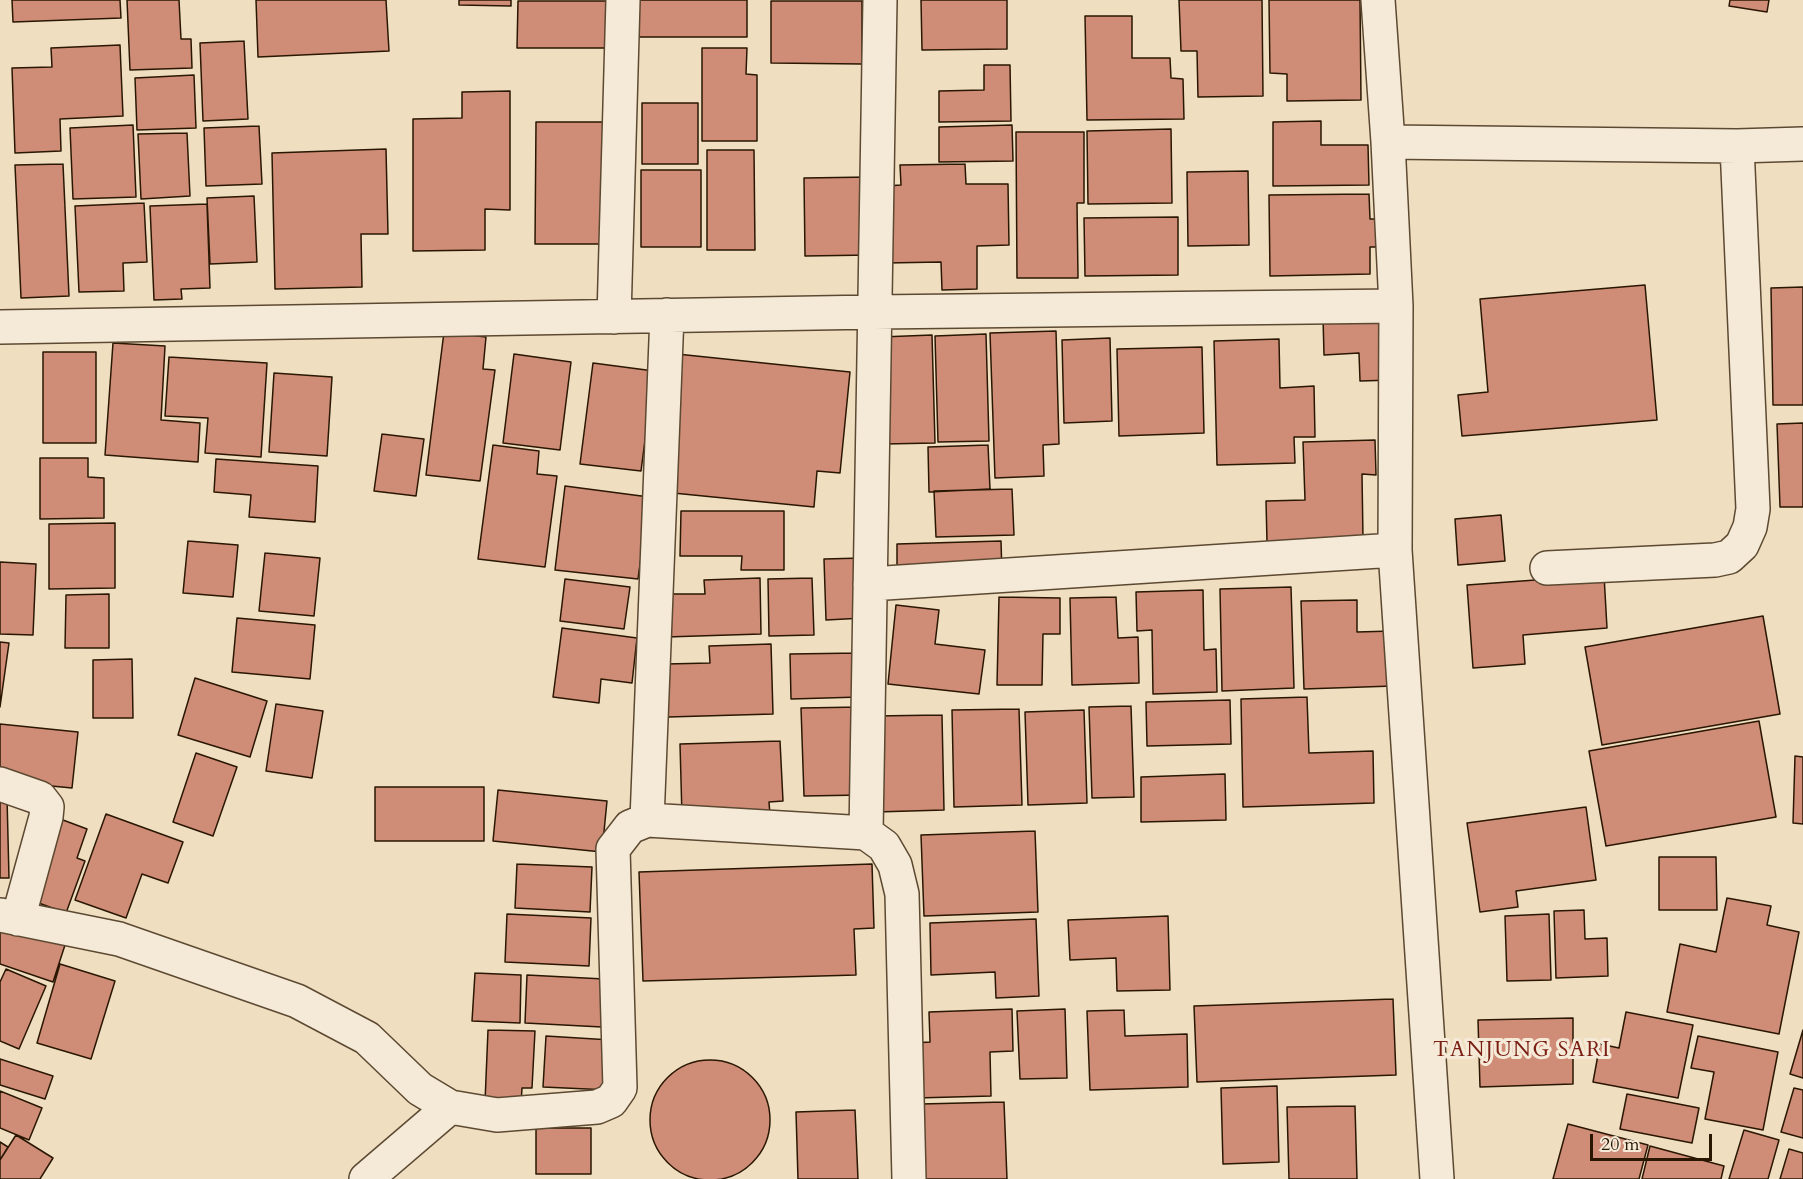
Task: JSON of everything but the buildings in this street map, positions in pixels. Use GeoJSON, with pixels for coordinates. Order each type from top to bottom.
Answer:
{"type":"FeatureCollection","features":[{"type":"Feature","properties":{"kind":"street"},"geometry":{"type":"LineString","coordinates":[[614,316],[623,0]]}},
{"type":"Feature","properties":{"kind":"street"},"geometry":{"type":"LineString","coordinates":[[866,833],[880,0]]}},
{"type":"Feature","properties":{"kind":"street"},"geometry":{"type":"LineString","coordinates":[[1377,0],[1388,142],[1396,306],[1395,550],[1437,1179]]}},
{"type":"Feature","properties":{"kind":"street"},"geometry":{"type":"LineString","coordinates":[[1388,142],[1737,146],[1803,144]]}},
{"type":"Feature","properties":{"kind":"street"},"geometry":{"type":"LineString","coordinates":[[1547,568],[1715,560],[1730,557],[1742,545],[1750,527],[1753,509],[1737,146]]}},
{"type":"Feature","properties":{"kind":"street"},"geometry":{"type":"LineString","coordinates":[[0,327],[667,315],[1396,306]]}},
{"type":"Feature","properties":{"kind":"street"},"geometry":{"type":"LineString","coordinates":[[647,820],[667,315]]}},
{"type":"Feature","properties":{"kind":"street"},"geometry":{"type":"LineString","coordinates":[[870,584],[1395,550]]}},
{"type":"Feature","properties":{"kind":"street"},"geometry":{"type":"LineString","coordinates":[[0,784],[40,798],[47,807],[46,817],[9,917],[119,939],[297,1001],[367,1038],[420,1089],[450,1107],[496,1115],[597,1107],[610,1101],[620,1089],[613,849],[630,826],[647,820],[866,833],[884,846],[895,865],[902,894],[909,1179]]}},
{"type":"Feature","properties":{"kind":"street"},"geometry":{"type":"LineString","coordinates":[[366,1179],[450,1107]]}},
{"type":"Feature","properties":{"kind":"district","name":"TANJUNG SARI"},"geometry":{"type":"Point","coordinates":[1522,1051]}}]}
